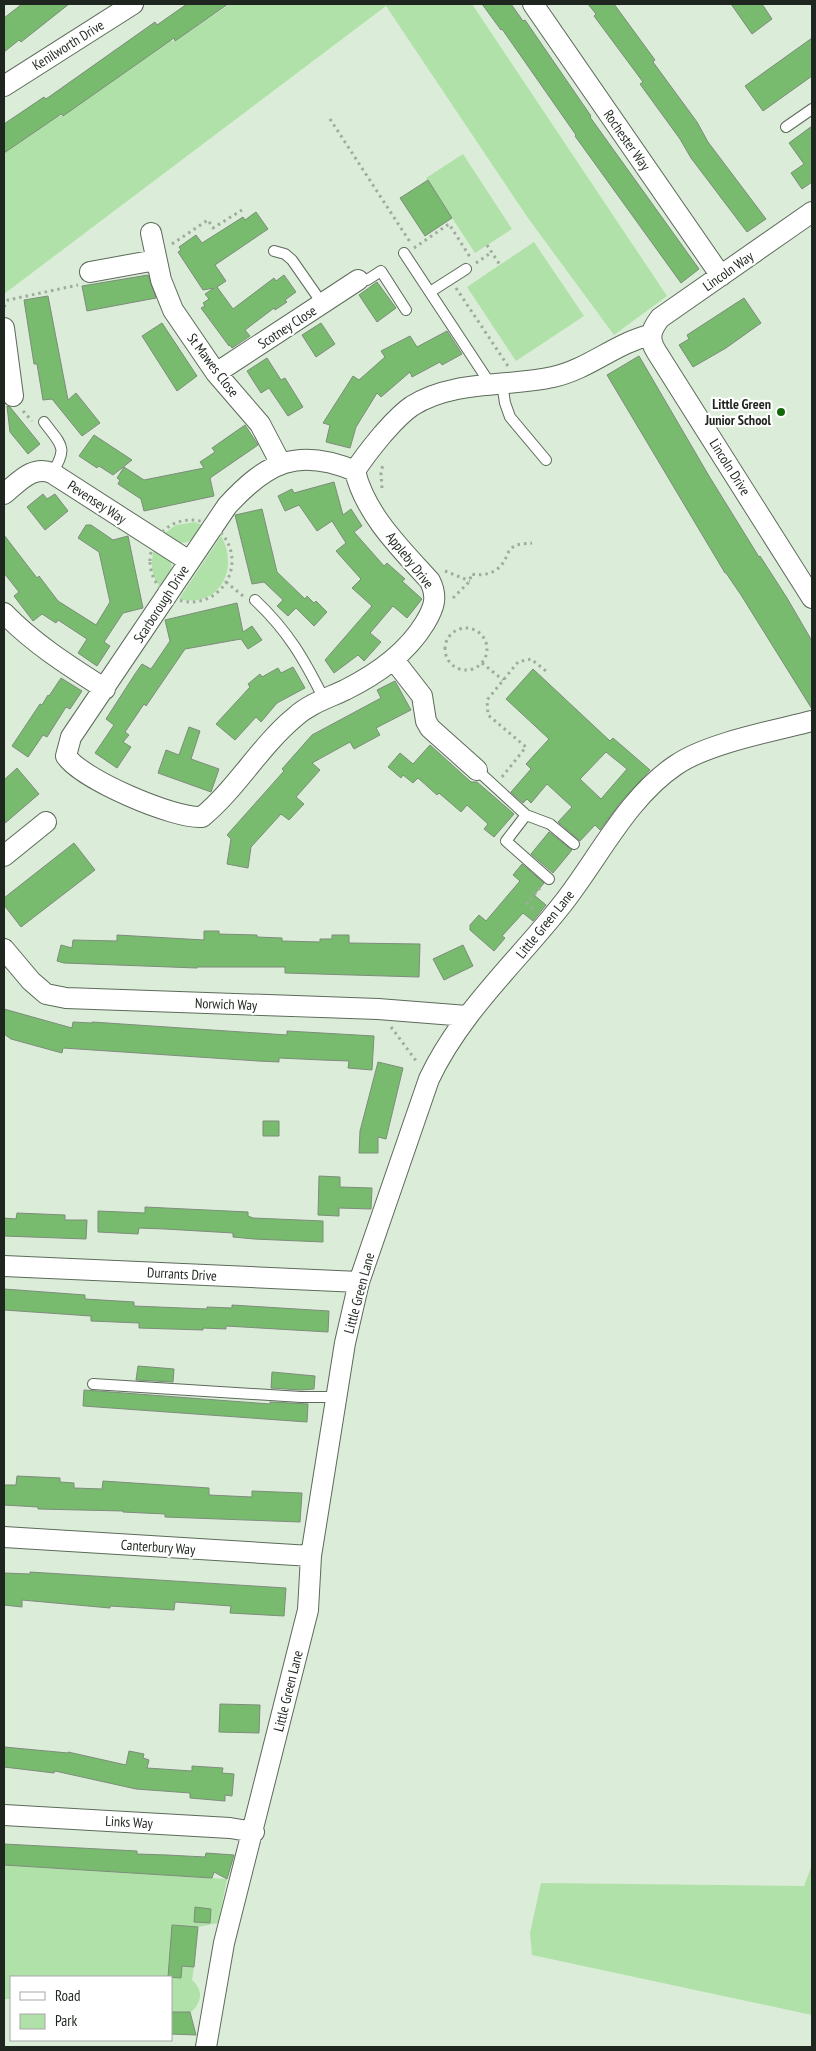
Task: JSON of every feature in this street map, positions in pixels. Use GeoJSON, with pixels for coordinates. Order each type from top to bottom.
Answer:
{"type":"FeatureCollection","features":[{"type":"Feature","properties":{"kind":"street","name":"Kenilworth Drive"},"geometry":{"type":"LineString","coordinates":[[4,86],[133,4]]}},
{"type":"Feature","properties":{"kind":"street","name":"Rochester Way"},"geometry":{"type":"LineString","coordinates":[[533,4],[721,276]]}},
{"type":"Feature","properties":{"kind":"street","name":"Lincoln Way"},"geometry":{"type":"LineString","coordinates":[[650,335],[660,318],[812,212]]}},
{"type":"Feature","properties":{"kind":"street","name":"St Mawes Close"},"geometry":{"type":"LineString","coordinates":[[151,233],[161,280],[173,310],[216,373],[260,424],[281,464]]}},
{"type":"Feature","properties":{"kind":"street"},"geometry":{"type":"LineString","coordinates":[[90,272],[156,258]]}},
{"type":"Feature","properties":{"kind":"street","name":"Scotney Close"},"geometry":{"type":"LineString","coordinates":[[216,373],[358,280]]}},
{"type":"Feature","properties":{"kind":"street"},"geometry":{"type":"LineString","coordinates":[[4,328],[6,360],[13,396]]}},
{"type":"Feature","properties":{"kind":"street"},"geometry":{"type":"LineString","coordinates":[[355,471],[370,449],[396,418],[427,398],[448,391],[553,377],[582,368],[624,343],[650,335]]}},
{"type":"Feature","properties":{"kind":"street","name":"Lincoln Drive"},"geometry":{"type":"LineString","coordinates":[[650,335],[656,351],[812,598]]}},
{"type":"Feature","properties":{"kind":"street","name":"Scarborough Drive"},"geometry":{"type":"LineString","coordinates":[[136,798],[109,787],[71,764],[66,756],[71,737],[227,506],[246,485],[262,473],[297,459],[322,461],[355,471]]}},
{"type":"Feature","properties":{"kind":"street","name":"Pevensey Way"},"geometry":{"type":"LineString","coordinates":[[4,494],[34,471],[44,470],[52,473],[189,561]]}},
{"type":"Feature","properties":{"kind":"street","name":"Appleby Drive"},"geometry":{"type":"LineString","coordinates":[[136,798],[185,816],[202,817],[280,730],[296,715],[370,677],[394,660],[420,632],[436,601],[434,590],[430,581],[389,535],[368,504],[358,483],[355,471]]}},
{"type":"Feature","properties":{"kind":"street"},"geometry":{"type":"LineString","coordinates":[[4,613],[24,634],[45,650],[104,689]]}},
{"type":"Feature","properties":{"kind":"street"},"geometry":{"type":"LineString","coordinates":[[394,660],[422,696],[426,722],[430,728],[477,770]]}},
{"type":"Feature","properties":{"kind":"street","name":"Little Green Lane"},"geometry":{"type":"LineString","coordinates":[[206,2047],[224,1943],[254,1832],[308,1610],[311,1556],[345,1343],[359,1282],[429,1079],[438,1061],[467,1016],[565,901],[620,823],[654,782],[677,764],[703,752],[752,736],[812,721]]}},
{"type":"Feature","properties":{"kind":"street"},"geometry":{"type":"LineString","coordinates":[[4,856],[46,822]]}},
{"type":"Feature","properties":{"kind":"street","name":"Norwich Way"},"geometry":{"type":"LineString","coordinates":[[4,949],[31,981],[46,994],[66,998],[378,1009],[467,1016]]}},
{"type":"Feature","properties":{"kind":"street","name":"Durrants Drive"},"geometry":{"type":"LineString","coordinates":[[4,1266],[359,1282]]}},
{"type":"Feature","properties":{"kind":"street","name":"Canterbury Way"},"geometry":{"type":"LineString","coordinates":[[4,1537],[311,1556]]}},
{"type":"Feature","properties":{"kind":"street","name":"Links Way"},"geometry":{"type":"LineString","coordinates":[[4,1815],[230,1828],[254,1832]]}},
{"type":"Feature","properties":{"kind":"lane"},"geometry":{"type":"LineString","coordinates":[[786,127],[812,109]]}},
{"type":"Feature","properties":{"kind":"lane"},"geometry":{"type":"LineString","coordinates":[[274,251],[285,254],[292,260],[322,303]]}},
{"type":"Feature","properties":{"kind":"lane"},"geometry":{"type":"LineString","coordinates":[[404,254],[430,292],[504,383],[505,403],[510,417],[546,460]]}},
{"type":"Feature","properties":{"kind":"lane"},"geometry":{"type":"LineString","coordinates":[[430,292],[466,269]]}},
{"type":"Feature","properties":{"kind":"lane"},"geometry":{"type":"LineString","coordinates":[[358,280],[367,280],[381,271],[406,310]]}},
{"type":"Feature","properties":{"kind":"lane"},"geometry":{"type":"LineString","coordinates":[[44,422],[60,444],[62,452],[62,459],[52,473]]}},
{"type":"Feature","properties":{"kind":"lane"},"geometry":{"type":"LineString","coordinates":[[255,600],[276,620],[304,658],[324,699]]}},
{"type":"Feature","properties":{"kind":"lane"},"geometry":{"type":"LineString","coordinates":[[477,770],[526,815],[550,824],[574,844]]}},
{"type":"Feature","properties":{"kind":"lane"},"geometry":{"type":"LineString","coordinates":[[526,815],[506,841],[549,878]]}},
{"type":"Feature","properties":{"kind":"lane"},"geometry":{"type":"LineString","coordinates":[[93,1384],[301,1397],[336,1397]]}},
{"type":"Feature","properties":{"kind":"path"},"geometry":{"type":"LineString","coordinates":[[330,119],[414,247]]}},
{"type":"Feature","properties":{"kind":"path"},"geometry":{"type":"LineString","coordinates":[[156,258],[208,220],[213,228],[242,210]]}},
{"type":"Feature","properties":{"kind":"path"},"geometry":{"type":"LineString","coordinates":[[404,254],[449,224],[475,264],[492,252]]}},
{"type":"Feature","properties":{"kind":"path"},"geometry":{"type":"LineString","coordinates":[[487,245],[500,265]]}},
{"type":"Feature","properties":{"kind":"path"},"geometry":{"type":"LineString","coordinates":[[4,307],[8,300],[79,284],[78,278],[90,272]]}},
{"type":"Feature","properties":{"kind":"path"},"geometry":{"type":"LineString","coordinates":[[450,279],[504,383]]}},
{"type":"Feature","properties":{"kind":"path"},"geometry":{"type":"LineString","coordinates":[[370,449],[384,461],[380,473],[382,490]]}},
{"type":"Feature","properties":{"kind":"path"},"geometry":{"type":"LineString","coordinates":[[431,613],[444,611],[454,597],[470,581],[471,574],[480,575],[496,570],[513,547],[532,543]]}},
{"type":"Feature","properties":{"kind":"path"},"geometry":{"type":"LineString","coordinates":[[439,568],[470,581]]}},
{"type":"Feature","properties":{"kind":"path"},"geometry":{"type":"LineString","coordinates":[[226,582],[243,597],[255,600]]}},
{"type":"Feature","properties":{"kind":"path"},"geometry":{"type":"LineString","coordinates":[[465,628],[478,632],[486,643],[487,650],[482,663],[477,667],[465,670],[454,666],[446,656],[448,638],[465,628]]}},
{"type":"Feature","properties":{"kind":"path"},"geometry":{"type":"LineString","coordinates":[[495,786],[526,747],[488,715],[487,700],[518,662],[531,659],[546,671]]}},
{"type":"Feature","properties":{"kind":"path"},"geometry":{"type":"LineString","coordinates":[[482,663],[502,680]]}},
{"type":"Feature","properties":{"kind":"path"},"geometry":{"type":"LineString","coordinates":[[533,909],[527,903],[549,878]]}},
{"type":"Feature","properties":{"kind":"path"},"geometry":{"type":"LineString","coordinates":[[378,1009],[429,1079]]}},
{"type":"Feature","properties":{"kind":"green space"},"geometry":{"type":"Polygon","coordinates":[[[230,4],[472,4],[667,296],[614,335],[528,218],[386,6],[4,294],[4,153],[58,116],[63,116],[169,41],[175,41],[230,4]]]}},
{"type":"Feature","properties":{"kind":"green space"},"geometry":{"type":"Polygon","coordinates":[[[463,154],[512,229],[475,253],[426,178],[463,154]]]}},
{"type":"Feature","properties":{"kind":"green space"},"geometry":{"type":"Polygon","coordinates":[[[534,242],[584,316],[516,361],[467,287],[534,242]]]}},
{"type":"Feature","properties":{"kind":"green space"},"geometry":{"type":"Polygon","coordinates":[[[195,522],[205,526],[190,541],[181,543],[162,535],[176,525],[195,522]]]}},
{"type":"Feature","properties":{"kind":"green space"},"geometry":{"type":"Polygon","coordinates":[[[221,536],[228,561],[227,573],[222,584],[215,592],[205,598],[193,601],[179,599],[221,536]]]}},
{"type":"Feature","properties":{"kind":"green space"},"geometry":{"type":"Polygon","coordinates":[[[155,546],[167,556],[171,565],[170,575],[163,589],[153,575],[152,557],[155,546]]]}},
{"type":"Feature","properties":{"kind":"green space"},"geometry":{"type":"Polygon","coordinates":[[[4,1865],[227,1879],[218,1923],[198,1927],[172,1925],[169,1964],[194,1967],[192,1980],[200,1992],[199,2001],[190,2013],[172,2012],[172,1976],[10,1976],[10,1999],[4,1999],[4,1865]]]}},
{"type":"Feature","properties":{"kind":"green space"},"geometry":{"type":"Polygon","coordinates":[[[812,1865],[812,2015],[532,1955],[530,1933],[541,1883],[804,1886],[812,1865]]]}},
{"type":"Feature","properties":{"kind":"building"},"geometry":{"type":"Polygon","coordinates":[[[22,4],[69,4],[21,42],[19,40],[4,52],[4,18],[22,4]]]}},
{"type":"Feature","properties":{"kind":"building"},"geometry":{"type":"Polygon","coordinates":[[[187,4],[228,4],[175,41],[174,38],[63,116],[61,114],[4,153],[4,124],[44,97],[46,99],[155,22],[157,25],[187,4]]]}},
{"type":"Feature","properties":{"kind":"building"},"geometry":{"type":"Polygon","coordinates":[[[482,4],[511,4],[523,21],[525,20],[590,117],[699,269],[681,283],[575,136],[502,29],[482,4]]]}},
{"type":"Feature","properties":{"kind":"building"},"geometry":{"type":"Polygon","coordinates":[[[588,4],[614,4],[655,60],[653,62],[697,122],[708,142],[766,219],[747,232],[691,158],[680,139],[640,84],[643,82],[594,16],[596,14],[588,4]]]}},
{"type":"Feature","properties":{"kind":"building"},"geometry":{"type":"Polygon","coordinates":[[[731,4],[762,4],[772,19],[752,34],[731,4]]]}},
{"type":"Feature","properties":{"kind":"building"},"geometry":{"type":"Polygon","coordinates":[[[812,38],[812,76],[763,111],[745,86],[812,38]]]}},
{"type":"Feature","properties":{"kind":"building"},"geometry":{"type":"Polygon","coordinates":[[[812,126],[812,182],[802,189],[791,173],[804,164],[789,143],[812,126]]]}},
{"type":"Feature","properties":{"kind":"building"},"geometry":{"type":"Polygon","coordinates":[[[428,180],[452,218],[425,236],[400,198],[428,180]]]}},
{"type":"Feature","properties":{"kind":"building"},"geometry":{"type":"Polygon","coordinates":[[[256,212],[268,229],[215,265],[226,281],[217,287],[233,309],[274,278],[276,281],[284,275],[296,292],[285,300],[287,302],[275,310],[274,308],[245,330],[250,336],[232,348],[201,308],[205,306],[203,303],[209,299],[205,294],[214,288],[203,290],[178,252],[181,250],[179,247],[196,235],[202,243],[243,217],[245,220],[256,212]]]}},
{"type":"Feature","properties":{"kind":"building"},"geometry":{"type":"Polygon","coordinates":[[[148,275],[156,298],[87,311],[82,286],[148,275]]]}},
{"type":"Feature","properties":{"kind":"building"},"geometry":{"type":"Polygon","coordinates":[[[377,282],[396,308],[377,322],[359,295],[377,282]]]}},
{"type":"Feature","properties":{"kind":"building"},"geometry":{"type":"Polygon","coordinates":[[[48,296],[68,400],[76,393],[100,423],[82,436],[52,399],[43,400],[37,364],[34,364],[24,300],[48,296]]]}},
{"type":"Feature","properties":{"kind":"building"},"geometry":{"type":"Polygon","coordinates":[[[744,298],[761,323],[726,348],[693,367],[679,345],[689,339],[687,335],[744,298]]]}},
{"type":"Feature","properties":{"kind":"building"},"geometry":{"type":"Polygon","coordinates":[[[162,323],[197,376],[177,391],[142,336],[162,323]]]}},
{"type":"Feature","properties":{"kind":"building"},"geometry":{"type":"Polygon","coordinates":[[[321,323],[335,344],[316,357],[302,335],[321,323]]]}},
{"type":"Feature","properties":{"kind":"building"},"geometry":{"type":"Polygon","coordinates":[[[447,331],[462,354],[442,365],[440,362],[412,377],[410,372],[381,397],[377,393],[356,427],[350,448],[326,442],[330,425],[323,423],[353,376],[359,380],[385,357],[381,351],[410,336],[417,347],[447,331]]]}},
{"type":"Feature","properties":{"kind":"building"},"geometry":{"type":"Polygon","coordinates":[[[639,356],[709,476],[759,557],[787,598],[812,641],[812,709],[741,595],[725,573],[607,375],[639,356]]]}},
{"type":"Feature","properties":{"kind":"building"},"geometry":{"type":"Polygon","coordinates":[[[267,358],[281,380],[285,378],[303,407],[288,416],[269,388],[261,393],[247,371],[267,358]]]}},
{"type":"Feature","properties":{"kind":"building"},"geometry":{"type":"Polygon","coordinates":[[[7,406],[10,407],[40,444],[28,454],[10,432],[7,406]]]}},
{"type":"Feature","properties":{"kind":"building"},"geometry":{"type":"Polygon","coordinates":[[[245,425],[258,445],[210,478],[214,496],[144,511],[141,499],[118,484],[120,480],[117,478],[124,467],[144,480],[204,468],[200,462],[215,452],[212,448],[245,425]]]}},
{"type":"Feature","properties":{"kind":"building"},"geometry":{"type":"Polygon","coordinates":[[[94,435],[132,460],[113,475],[99,466],[97,468],[79,456],[94,435]]]}},
{"type":"Feature","properties":{"kind":"building"},"geometry":{"type":"Polygon","coordinates":[[[334,482],[343,515],[351,509],[362,526],[354,532],[384,566],[387,563],[405,579],[402,581],[422,599],[407,618],[393,606],[370,633],[381,642],[364,661],[358,655],[334,673],[325,660],[372,606],[352,588],[361,579],[336,551],[346,543],[332,521],[317,531],[299,505],[285,511],[278,496],[292,489],[294,493],[334,482]]]}},
{"type":"Feature","properties":{"kind":"building"},"geometry":{"type":"Polygon","coordinates":[[[43,494],[47,499],[55,494],[68,511],[45,530],[27,507],[43,494]]]}},
{"type":"Feature","properties":{"kind":"building"},"geometry":{"type":"Polygon","coordinates":[[[262,509],[277,572],[305,599],[307,596],[314,603],[316,601],[327,612],[314,626],[296,608],[288,616],[277,606],[283,600],[264,582],[252,584],[235,515],[262,509]]]}},
{"type":"Feature","properties":{"kind":"building"},"geometry":{"type":"Polygon","coordinates":[[[86,525],[91,525],[113,540],[128,536],[143,608],[123,613],[104,642],[110,646],[97,666],[78,653],[87,639],[58,620],[56,623],[42,614],[33,621],[14,596],[19,592],[4,573],[4,535],[37,578],[39,576],[58,601],[96,625],[110,602],[99,552],[78,538],[86,525]]]}},
{"type":"Feature","properties":{"kind":"building"},"geometry":{"type":"Polygon","coordinates":[[[237,603],[243,632],[252,626],[262,640],[248,649],[241,639],[185,649],[146,706],[144,704],[125,732],[129,735],[123,742],[131,747],[117,768],[95,753],[114,725],[106,719],[135,674],[142,664],[151,669],[170,641],[165,620],[237,603]]]}},
{"type":"Feature","properties":{"kind":"building"},"geometry":{"type":"Polygon","coordinates":[[[293,667],[305,688],[277,703],[261,722],[256,717],[235,740],[216,724],[250,687],[248,684],[260,674],[262,677],[278,668],[281,673],[293,667]]]}},
{"type":"Feature","properties":{"kind":"building"},"geometry":{"type":"Polygon","coordinates":[[[533,669],[610,741],[613,738],[650,770],[620,803],[600,830],[595,825],[580,841],[558,822],[572,807],[547,784],[531,803],[527,799],[523,803],[511,792],[531,769],[526,764],[549,739],[506,699],[533,669]],[[606,752],[580,779],[601,799],[627,769],[606,752]]]}},
{"type":"Feature","properties":{"kind":"building"},"geometry":{"type":"Polygon","coordinates":[[[61,678],[82,691],[70,709],[66,707],[47,737],[43,735],[28,757],[12,746],[40,704],[42,705],[61,678]]]}},
{"type":"Feature","properties":{"kind":"building"},"geometry":{"type":"Polygon","coordinates":[[[395,681],[411,710],[376,728],[380,735],[354,749],[350,742],[312,763],[320,770],[296,797],[304,804],[289,820],[281,814],[251,847],[248,868],[227,864],[231,839],[227,835],[284,771],[282,769],[312,735],[381,698],[377,690],[395,681]]]}},
{"type":"Feature","properties":{"kind":"building"},"geometry":{"type":"Polygon","coordinates":[[[189,727],[200,731],[191,759],[219,769],[211,792],[158,773],[166,750],[179,755],[189,727]]]}},
{"type":"Feature","properties":{"kind":"building"},"geometry":{"type":"Polygon","coordinates":[[[430,745],[471,782],[477,782],[514,814],[494,837],[484,829],[488,824],[467,805],[461,812],[439,793],[437,795],[418,778],[413,783],[403,775],[401,778],[388,767],[400,753],[413,764],[430,745]]]}},
{"type":"Feature","properties":{"kind":"building"},"geometry":{"type":"Polygon","coordinates":[[[17,768],[39,794],[4,824],[4,780],[17,768]]]}},
{"type":"Feature","properties":{"kind":"building"},"geometry":{"type":"Polygon","coordinates":[[[549,832],[572,850],[553,873],[531,854],[549,832]]]}},
{"type":"Feature","properties":{"kind":"building"},"geometry":{"type":"Polygon","coordinates":[[[74,843],[95,870],[21,927],[4,905],[4,898],[74,843]]]}},
{"type":"Feature","properties":{"kind":"building"},"geometry":{"type":"Polygon","coordinates":[[[522,864],[544,883],[534,895],[546,905],[533,921],[523,913],[502,936],[505,938],[494,951],[470,930],[470,925],[479,915],[486,921],[520,881],[513,875],[522,864]]]}},
{"type":"Feature","properties":{"kind":"building"},"geometry":{"type":"Polygon","coordinates":[[[204,931],[219,931],[219,934],[282,938],[282,941],[320,942],[320,939],[332,939],[332,935],[349,935],[349,943],[420,944],[419,977],[285,973],[285,967],[197,968],[64,963],[57,961],[61,945],[72,948],[73,940],[117,941],[117,935],[204,940],[204,931]]]}},
{"type":"Feature","properties":{"kind":"building"},"geometry":{"type":"Polygon","coordinates":[[[463,945],[473,966],[444,980],[433,959],[463,945]]]}},
{"type":"Feature","properties":{"kind":"building"},"geometry":{"type":"Polygon","coordinates":[[[4,1009],[72,1028],[73,1022],[92,1022],[287,1035],[287,1031],[374,1036],[372,1070],[348,1068],[349,1061],[279,1058],[279,1062],[63,1048],[62,1053],[11,1039],[4,1034],[4,1009]]]}},
{"type":"Feature","properties":{"kind":"building"},"geometry":{"type":"Polygon","coordinates":[[[378,1062],[403,1068],[386,1139],[378,1137],[378,1153],[359,1153],[360,1131],[378,1062]]]}},
{"type":"Feature","properties":{"kind":"building"},"geometry":{"type":"Polygon","coordinates":[[[263,1121],[279,1121],[279,1136],[263,1136],[263,1121]]]}},
{"type":"Feature","properties":{"kind":"building"},"geometry":{"type":"Polygon","coordinates":[[[319,1176],[340,1177],[340,1187],[372,1188],[371,1209],[339,1208],[339,1216],[318,1215],[319,1176]]]}},
{"type":"Feature","properties":{"kind":"building"},"geometry":{"type":"Polygon","coordinates":[[[145,1207],[248,1212],[248,1216],[253,1218],[323,1221],[323,1242],[254,1239],[233,1237],[233,1233],[165,1229],[139,1228],[138,1234],[98,1232],[98,1211],[145,1213],[145,1207]]]}},
{"type":"Feature","properties":{"kind":"building"},"geometry":{"type":"Polygon","coordinates":[[[17,1213],[65,1215],[65,1220],[87,1220],[86,1239],[4,1236],[4,1218],[16,1219],[17,1213]]]}},
{"type":"Feature","properties":{"kind":"building"},"geometry":{"type":"Polygon","coordinates":[[[4,1289],[85,1295],[85,1299],[134,1302],[134,1306],[207,1309],[207,1307],[232,1308],[232,1305],[329,1311],[328,1332],[226,1326],[226,1329],[203,1328],[203,1330],[139,1328],[139,1323],[91,1321],[91,1316],[4,1310],[4,1289]]]}},
{"type":"Feature","properties":{"kind":"building"},"geometry":{"type":"Polygon","coordinates":[[[138,1366],[174,1369],[173,1382],[136,1380],[138,1366]]]}},
{"type":"Feature","properties":{"kind":"building"},"geometry":{"type":"Polygon","coordinates":[[[272,1372],[315,1376],[314,1389],[271,1388],[272,1372]]]}},
{"type":"Feature","properties":{"kind":"building"},"geometry":{"type":"Polygon","coordinates":[[[84,1390],[270,1404],[270,1402],[308,1404],[307,1422],[83,1406],[84,1390]]]}},
{"type":"Feature","properties":{"kind":"building"},"geometry":{"type":"Polygon","coordinates":[[[17,1476],[60,1478],[60,1482],[74,1483],[74,1488],[102,1489],[103,1481],[209,1488],[209,1495],[252,1497],[252,1491],[302,1493],[300,1522],[165,1517],[165,1514],[38,1509],[38,1507],[4,1505],[4,1485],[16,1485],[17,1476]]]}},
{"type":"Feature","properties":{"kind":"building"},"geometry":{"type":"Polygon","coordinates":[[[30,1572],[286,1588],[284,1616],[230,1613],[231,1606],[175,1602],[174,1610],[110,1606],[110,1608],[22,1600],[22,1607],[4,1605],[4,1573],[30,1574],[30,1572]]]}},
{"type":"Feature","properties":{"kind":"building"},"geometry":{"type":"Polygon","coordinates":[[[220,1704],[260,1705],[259,1733],[219,1732],[220,1704]]]}},
{"type":"Feature","properties":{"kind":"building"},"geometry":{"type":"Polygon","coordinates":[[[4,1747],[68,1752],[126,1765],[129,1751],[144,1754],[143,1758],[149,1760],[147,1768],[192,1771],[192,1766],[223,1768],[222,1773],[234,1774],[232,1796],[225,1795],[225,1801],[190,1798],[190,1793],[136,1789],[55,1771],[54,1773],[4,1767],[4,1747]]]}},
{"type":"Feature","properties":{"kind":"building"},"geometry":{"type":"Polygon","coordinates":[[[4,1844],[137,1851],[137,1854],[205,1857],[206,1853],[234,1855],[227,1879],[214,1872],[212,1878],[4,1865],[4,1844]]]}},
{"type":"Feature","properties":{"kind":"building"},"geometry":{"type":"Polygon","coordinates":[[[195,1907],[211,1909],[210,1923],[194,1922],[195,1907]]]}},
{"type":"Feature","properties":{"kind":"building"},"geometry":{"type":"Polygon","coordinates":[[[172,1925],[198,1927],[194,1967],[182,1966],[181,1978],[168,1976],[172,1925]]]}},
{"type":"Feature","properties":{"kind":"building"},"geometry":{"type":"Polygon","coordinates":[[[172,2012],[190,2012],[196,2035],[172,2034],[172,2012]]]}},
{"type":"Feature","properties":{"kind":"place","name":"Little Green Junior School"},"geometry":{"type":"Point","coordinates":[781,412]}}]}
